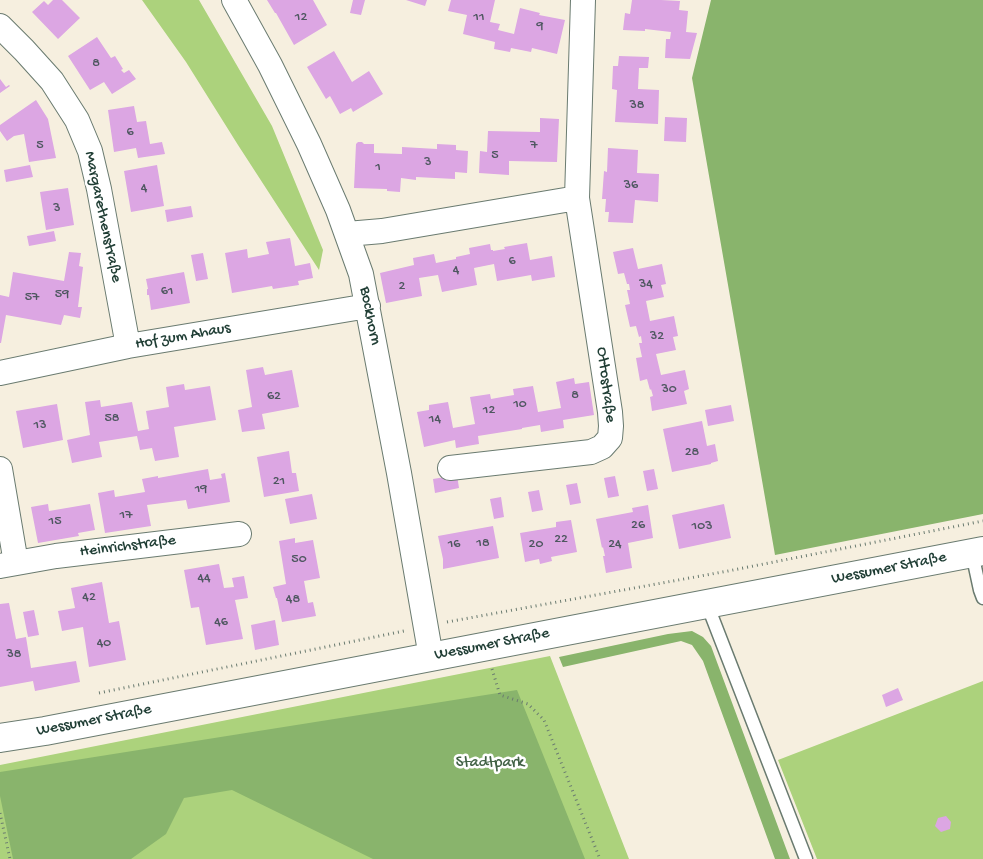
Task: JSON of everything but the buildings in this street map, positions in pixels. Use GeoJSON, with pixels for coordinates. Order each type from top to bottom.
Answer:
{"type":"FeatureCollection","features":[{"type":"Feature","properties":{"kind":"main road","name":"Wessumer Straße"},"geometry":{"type":"LineString","coordinates":[[0,738],[45,731],[977,552]]}},
{"type":"Feature","properties":{"kind":"street","name":"Bockhorn"},"geometry":{"type":"LineString","coordinates":[[234,0],[310,144],[338,210],[361,274],[431,657]]}},
{"type":"Feature","properties":{"kind":"street","name":"Ottostraße"},"geometry":{"type":"LineString","coordinates":[[450,468],[591,452],[602,447],[610,438],[610,412],[578,198],[583,0]]}},
{"type":"Feature","properties":{"kind":"street","name":"Margarethenstraße"},"geometry":{"type":"LineString","coordinates":[[0,26],[52,81],[77,120],[84,136],[90,151],[99,189],[128,346]]}},
{"type":"Feature","properties":{"kind":"street"},"geometry":{"type":"LineString","coordinates":[[347,234],[382,231],[578,198]]}},
{"type":"Feature","properties":{"kind":"street","name":"Hof zum Ahaus"},"geometry":{"type":"LineString","coordinates":[[0,373],[128,346],[368,306]]}},
{"type":"Feature","properties":{"kind":"street","name":"Heinrichstraße"},"geometry":{"type":"LineString","coordinates":[[0,468],[8,564],[240,534]]}},
{"type":"Feature","properties":{"kind":"lane"},"geometry":{"type":"LineString","coordinates":[[977,552],[980,590],[983,598]]}},
{"type":"Feature","properties":{"kind":"lane"},"geometry":{"type":"LineString","coordinates":[[707,604],[806,859]]}},
{"type":"Feature","properties":{"kind":"path"},"geometry":{"type":"LineString","coordinates":[[92,694],[426,626],[728,571],[983,521]]}},
{"type":"Feature","properties":{"kind":"path"},"geometry":{"type":"LineString","coordinates":[[485,646],[500,695],[528,704],[544,720],[600,859]]}},
{"type":"Feature","properties":{"kind":"path"},"geometry":{"type":"LineString","coordinates":[[0,813],[10,859]]}},
{"type":"Feature","properties":{"kind":"green space"},"geometry":{"type":"Polygon","coordinates":[[[142,0],[199,0],[272,126],[323,250],[319,270],[186,62],[142,0]]]}},
{"type":"Feature","properties":{"kind":"green space"},"geometry":{"type":"Polygon","coordinates":[[[711,0],[983,0],[983,514],[775,555],[692,78],[711,0]]]}},
{"type":"Feature","properties":{"kind":"green space"},"geometry":{"type":"Polygon","coordinates":[[[692,631],[703,637],[711,646],[790,859],[775,859],[703,661],[692,645],[681,641],[563,667],[559,657],[668,634],[692,631]]]}},
{"type":"Feature","properties":{"kind":"green space","name":"Stadtpark"},"geometry":{"type":"Polygon","coordinates":[[[550,656],[629,859],[0,859],[0,765],[550,656]]]}},
{"type":"Feature","properties":{"kind":"green space"},"geometry":{"type":"Polygon","coordinates":[[[983,681],[983,859],[817,859],[778,760],[983,681]]]}},
{"type":"Feature","properties":{"kind":"green space","name":"Stadtpark"},"geometry":{"type":"Polygon","coordinates":[[[517,690],[585,859],[373,859],[232,790],[184,798],[166,834],[131,859],[13,859],[0,796],[0,772],[517,690]]]}}]}
